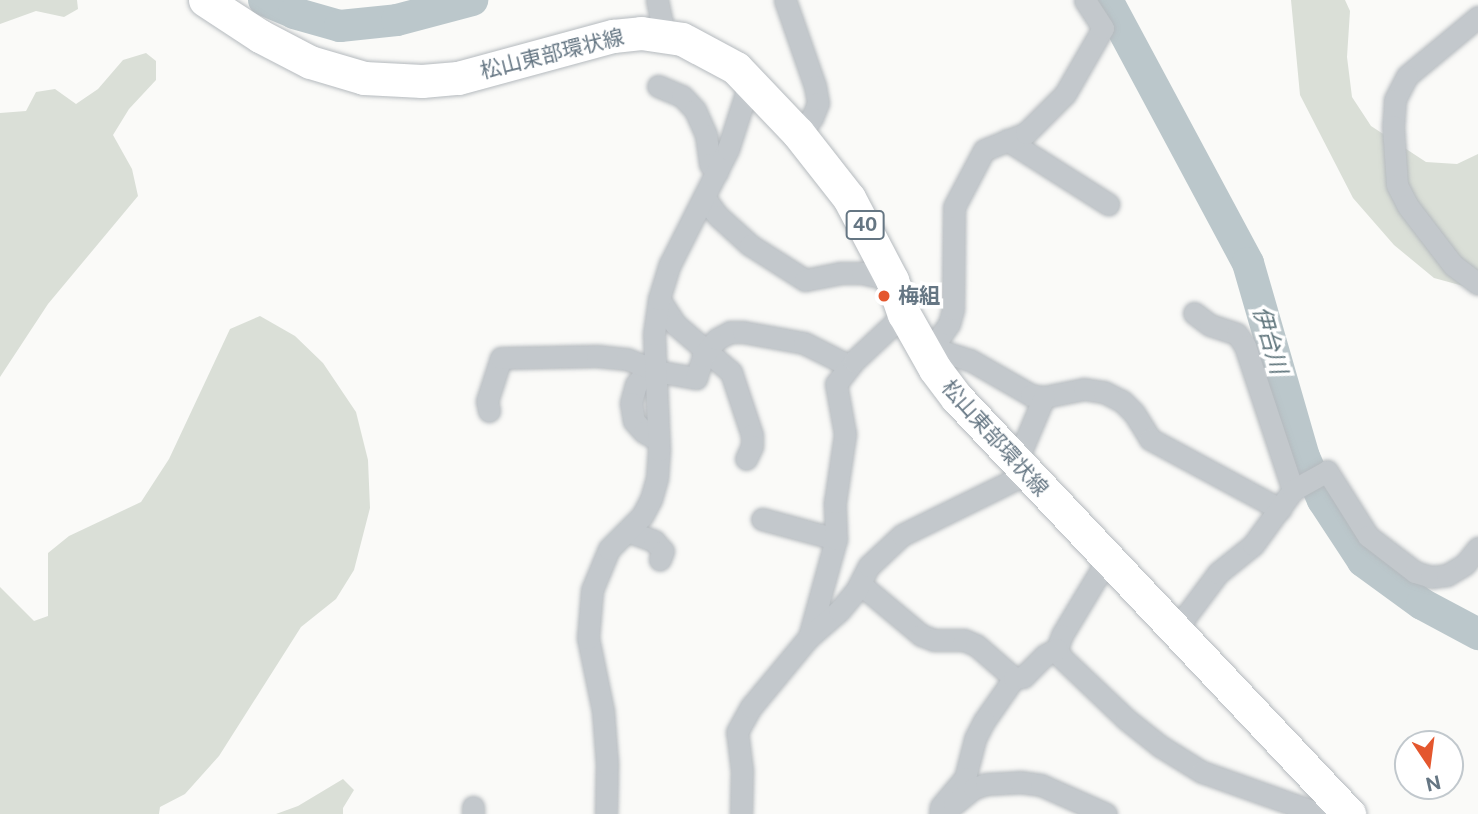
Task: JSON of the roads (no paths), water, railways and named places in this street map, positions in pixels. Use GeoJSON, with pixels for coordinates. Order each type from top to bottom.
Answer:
{"type":"FeatureCollection","features":[{"type":"Feature","properties":{"kind":"main road","name":"松山東部環状線"},"geometry":{"type":"LineString","coordinates":[[205,0],[260,36],[310,62],[351,75],[394,81],[458,78],[613,36],[664,34],[710,51],[750,81],[799,133],[849,198],[892,280],[904,314],[957,398],[1174,632],[1349,814]]}},
{"type":"Feature","properties":{"kind":"street"},"geometry":{"type":"LineString","coordinates":[[657,0],[664,34]]}},
{"type":"Feature","properties":{"kind":"street"},"geometry":{"type":"LineString","coordinates":[[785,0],[816,86],[818,103],[812,118],[799,133]]}},
{"type":"Feature","properties":{"kind":"street"},"geometry":{"type":"LineString","coordinates":[[1085,0],[1103,29],[1065,94],[1026,133],[984,150],[954,207],[953,309],[948,324],[929,350],[970,360],[1031,395],[1044,397],[1084,389],[1104,392],[1122,401],[1134,413],[1150,439],[1280,509]]}},
{"type":"Feature","properties":{"kind":"street"},"geometry":{"type":"LineString","coordinates":[[1478,17],[1407,76],[1395,100],[1393,126],[1397,185],[1407,205],[1453,265],[1478,284]]}},
{"type":"Feature","properties":{"kind":"street"},"geometry":{"type":"LineString","coordinates":[[606,814],[607,764],[603,719],[588,638],[588,614],[597,570],[609,549],[642,516],[651,499],[657,478],[659,440],[654,334],[659,299],[670,264],[728,149],[750,81]]}},
{"type":"Feature","properties":{"kind":"street"},"geometry":{"type":"LineString","coordinates":[[658,86],[682,96],[695,110],[706,135],[709,164],[717,173]]}},
{"type":"Feature","properties":{"kind":"street"},"geometry":{"type":"LineString","coordinates":[[1007,140],[1108,204]]}},
{"type":"Feature","properties":{"kind":"street"},"geometry":{"type":"LineString","coordinates":[[704,197],[718,216],[750,245],[805,280],[840,272],[862,273],[892,280]]}},
{"type":"Feature","properties":{"kind":"street"},"geometry":{"type":"LineString","coordinates":[[659,299],[675,324],[732,372],[752,435],[752,446],[746,459]]}},
{"type":"Feature","properties":{"kind":"street"},"geometry":{"type":"LineString","coordinates":[[1194,313],[1210,325],[1237,334],[1244,346],[1297,487]]}},
{"type":"Feature","properties":{"kind":"street"},"geometry":{"type":"LineString","coordinates":[[809,637],[836,539],[835,502],[845,434],[836,384],[850,366],[904,314]]}},
{"type":"Feature","properties":{"kind":"street"},"geometry":{"type":"LineString","coordinates":[[489,411],[487,401],[501,358],[597,356],[627,359],[656,371],[696,378],[707,351],[717,339],[730,332],[743,332],[804,343],[850,366]]}},
{"type":"Feature","properties":{"kind":"street"},"geometry":{"type":"LineString","coordinates":[[741,814],[742,771],[737,732],[751,707],[809,637],[839,611],[884,549],[902,535],[1021,468],[1044,397]]}},
{"type":"Feature","properties":{"kind":"street"},"geometry":{"type":"LineString","coordinates":[[1174,632],[1219,573],[1253,545],[1297,487],[1327,471],[1368,536],[1415,572],[1431,576],[1447,575],[1465,564],[1478,548]]}},
{"type":"Feature","properties":{"kind":"street"},"geometry":{"type":"LineString","coordinates":[[762,519],[836,539]]}},
{"type":"Feature","properties":{"kind":"street"},"geometry":{"type":"LineString","coordinates":[[627,531],[654,541],[663,551],[660,559]]}},
{"type":"Feature","properties":{"kind":"street"},"geometry":{"type":"LineString","coordinates":[[860,583],[921,635],[934,640],[964,640],[976,645],[1014,678],[1023,677],[1045,655],[1057,649],[1107,560]]}},
{"type":"Feature","properties":{"kind":"street"},"geometry":{"type":"LineString","coordinates":[[1057,649],[1062,658],[1107,701],[1160,746],[1202,772],[1290,809],[1320,814]]}},
{"type":"Feature","properties":{"kind":"street"},"geometry":{"type":"LineString","coordinates":[[941,814],[941,807],[961,786],[975,739],[984,721],[1014,678]]}},
{"type":"Feature","properties":{"kind":"street"},"geometry":{"type":"LineString","coordinates":[[941,814],[974,788],[986,784],[1020,782],[1041,785],[1106,814]]}},
{"type":"Feature","properties":{"kind":"waterway","name":"伊台川"},"geometry":{"type":"LineString","coordinates":[[264,0],[294,13],[340,26],[397,20],[472,0]]}},
{"type":"Feature","properties":{"kind":"waterway","name":"伊台川"},"geometry":{"type":"LineString","coordinates":[[1107,0],[1248,263],[1304,457],[1323,500],[1363,561],[1422,604],[1478,634]]}},
{"type":"Feature","properties":{"kind":"place","name":"梅組"},"geometry":{"type":"Point","coordinates":[884,296]}}]}
